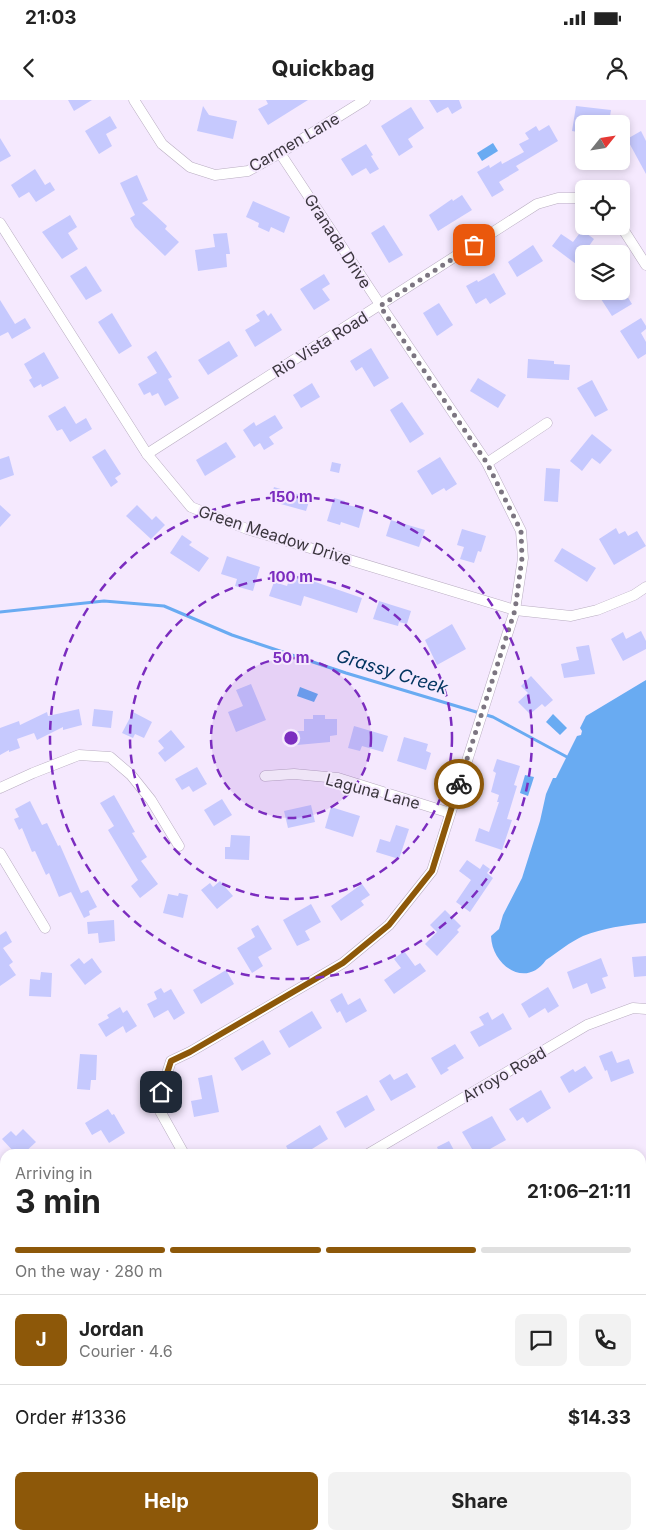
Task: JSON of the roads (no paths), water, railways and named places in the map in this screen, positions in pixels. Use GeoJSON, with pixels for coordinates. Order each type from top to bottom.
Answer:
{"type":"FeatureCollection","features":[{"type":"Feature","properties":{"kind":"street","name":"Carmen Lane"},"geometry":{"type":"LineString","coordinates":[[134,100],[162,144],[190,167],[215,174],[248,171],[365,100]]}},
{"type":"Feature","properties":{"kind":"street","name":"Granada Drive"},"geometry":{"type":"LineString","coordinates":[[181,1149],[160,1110],[161,1092],[171,1061],[190,1052],[343,963],[389,925],[432,871],[478,721],[515,610],[522,558],[521,531],[487,463],[380,306],[280,153]]}},
{"type":"Feature","properties":{"kind":"street","name":"Rio Vista Road"},"geometry":{"type":"LineString","coordinates":[[147,454],[537,204],[558,198],[575,197]]}},
{"type":"Feature","properties":{"kind":"street","name":"Green Meadow Drive"},"geometry":{"type":"LineString","coordinates":[[0,223],[147,454],[192,507],[247,529],[515,610],[571,616],[597,610],[634,595],[646,587]]}},
{"type":"Feature","properties":{"kind":"street"},"geometry":{"type":"LineString","coordinates":[[627,235],[646,265]]}},
{"type":"Feature","properties":{"kind":"street"},"geometry":{"type":"LineString","coordinates":[[487,463],[546,423]]}},
{"type":"Feature","properties":{"kind":"street"},"geometry":{"type":"LineString","coordinates":[[0,788],[79,755],[110,758],[131,775],[151,800],[179,846]]}},
{"type":"Feature","properties":{"kind":"street","name":"Laguna Lane"},"geometry":{"type":"LineString","coordinates":[[265,776],[294,774],[338,778],[450,813]]}},
{"type":"Feature","properties":{"kind":"street"},"geometry":{"type":"LineString","coordinates":[[0,853],[45,928]]}},
{"type":"Feature","properties":{"kind":"street","name":"Arroyo Road"},"geometry":{"type":"LineString","coordinates":[[377,1149],[588,1025],[633,1008],[646,1009]]}},
{"type":"Feature","properties":{"kind":"water"},"geometry":{"type":"Polygon","coordinates":[[[493,143],[498,151],[482,161],[477,153],[493,143]]]}},
{"type":"Feature","properties":{"kind":"water"},"geometry":{"type":"Polygon","coordinates":[[[646,680],[646,923],[614,927],[583,936],[546,960],[538,969],[529,973],[511,970],[497,956],[491,936],[499,929],[503,915],[522,878],[540,821],[546,794],[553,778],[556,778],[577,736],[581,735],[582,731],[580,728],[586,716],[646,680]]]}},
{"type":"Feature","properties":{"kind":"water"},"geometry":{"type":"Polygon","coordinates":[[[300,687],[318,694],[314,702],[297,696],[300,687]]]}},
{"type":"Feature","properties":{"kind":"water"},"geometry":{"type":"Polygon","coordinates":[[[553,714],[567,728],[560,735],[546,722],[553,714]]]}},
{"type":"Feature","properties":{"kind":"water"},"geometry":{"type":"Polygon","coordinates":[[[525,775],[534,777],[528,796],[520,793],[525,775]]]}},
{"type":"Feature","properties":{"kind":"waterway","name":"Grassy Creek"},"geometry":{"type":"LineString","coordinates":[[0,612],[104,601],[164,606],[232,635],[346,673],[493,717],[567,757]]}}]}
